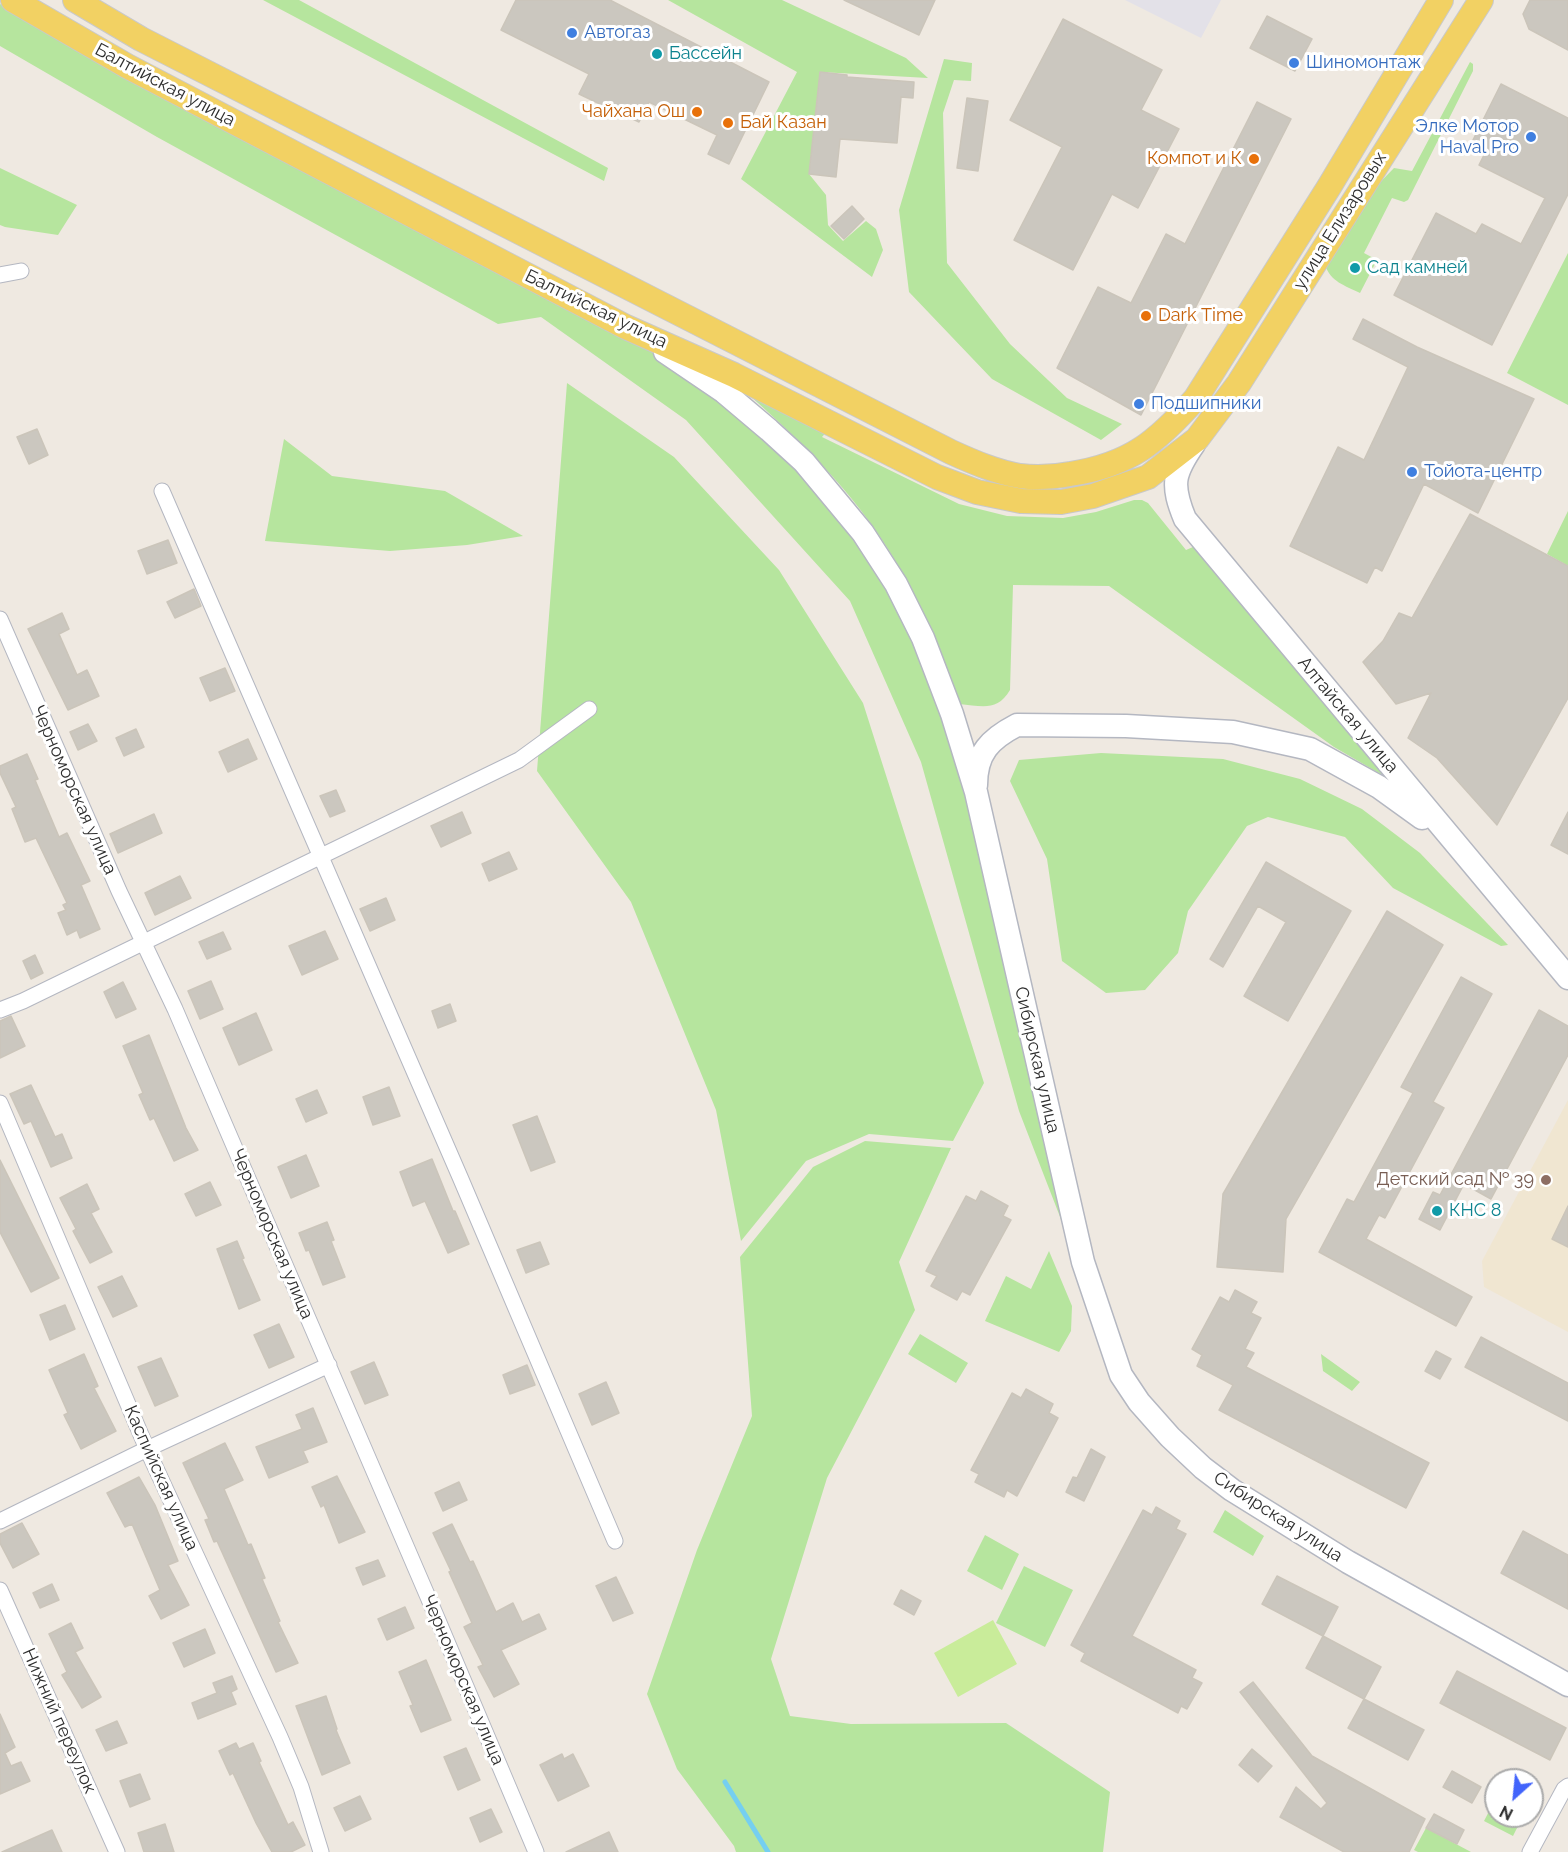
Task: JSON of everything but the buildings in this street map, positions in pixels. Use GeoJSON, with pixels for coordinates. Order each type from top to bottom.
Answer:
{"type":"FeatureCollection","features":[{"type":"Feature","properties":{"kind":"main road","name":"Балтийская улица"},"geometry":{"type":"LineString","coordinates":[[13,0],[127,66],[626,327],[734,375],[937,477],[977,492],[1021,501],[1061,502],[1094,496],[1148,477],[1197,439]]}},
{"type":"Feature","properties":{"kind":"main road","name":"Балтийская улица"},"geometry":{"type":"LineString","coordinates":[[75,0],[162,50],[951,452],[983,466],[1021,476],[1056,476],[1111,465],[1135,454],[1171,426],[1196,398],[1215,369]]}},
{"type":"Feature","properties":{"kind":"main road","name":"улица Елизаровых"},"geometry":{"type":"LineString","coordinates":[[1215,369],[1441,0]]}},
{"type":"Feature","properties":{"kind":"main road","name":"улица Елизаровых"},"geometry":{"type":"LineString","coordinates":[[1197,439],[1239,382],[1481,0]]}},
{"type":"Feature","properties":{"kind":"main road","name":"Сибирская улица"},"geometry":{"type":"LineString","coordinates":[[626,327],[724,392],[804,462],[863,533],[896,584],[923,638],[952,714],[976,792],[1083,1262],[1121,1375],[1139,1402],[1170,1437],[1203,1468],[1232,1490],[1348,1562],[1568,1685]]}},
{"type":"Feature","properties":{"kind":"main road","name":"Алтайская улица"},"geometry":{"type":"LineString","coordinates":[[1197,439],[1181,463],[1175,480],[1176,498],[1185,519],[1568,978]]}},
{"type":"Feature","properties":{"kind":"main road"},"geometry":{"type":"LineString","coordinates":[[976,792],[976,776],[983,752],[995,738],[1017,725],[1126,726],[1233,732],[1310,749],[1378,787],[1452,841]]}},
{"type":"Feature","properties":{"kind":"street"},"geometry":{"type":"LineString","coordinates":[[0,275],[21,271]]}},
{"type":"Feature","properties":{"kind":"street"},"geometry":{"type":"LineString","coordinates":[[162,491],[460,1177],[615,1541]]}},
{"type":"Feature","properties":{"kind":"street","name":"Черноморская улица"},"geometry":{"type":"LineString","coordinates":[[0,619],[84,813],[175,1009],[536,1852]]}},
{"type":"Feature","properties":{"kind":"street"},"geometry":{"type":"LineString","coordinates":[[0,1010],[23,1001],[142,941],[519,760],[589,709]]}},
{"type":"Feature","properties":{"kind":"street","name":"Каспийская улица"},"geometry":{"type":"LineString","coordinates":[[0,1103],[147,1449],[280,1737],[301,1787],[321,1852]]}},
{"type":"Feature","properties":{"kind":"street"},"geometry":{"type":"LineString","coordinates":[[0,1521],[147,1449],[329,1365]]}},
{"type":"Feature","properties":{"kind":"street","name":"Нижний переулок"},"geometry":{"type":"LineString","coordinates":[[0,1590],[117,1852]]}},
{"type":"Feature","properties":{"kind":"street"},"geometry":{"type":"LineString","coordinates":[[1530,1852],[1564,1789],[1568,1786]]}},
{"type":"Feature","properties":{"kind":"shaded area"},"geometry":{"type":"Polygon","coordinates":[[[1125,0],[1221,0],[1201,38],[1125,0]]]}},
{"type":"Feature","properties":{"kind":"shaded area","name":"Детский сад № 39"},"geometry":{"type":"Polygon","coordinates":[[[1568,1100],[1568,1332],[1484,1287],[1482,1261],[1568,1100]]]}},
{"type":"Feature","properties":{"kind":"green space"},"geometry":{"type":"Polygon","coordinates":[[[263,0],[299,0],[608,168],[604,181],[263,0]]]}},
{"type":"Feature","properties":{"kind":"green space"},"geometry":{"type":"Polygon","coordinates":[[[668,0],[782,0],[906,58],[928,78],[820,72],[809,174],[826,195],[828,225],[843,241],[866,221],[876,229],[883,250],[872,277],[741,179],[797,72],[668,0]]]}},
{"type":"Feature","properties":{"kind":"green space"},"geometry":{"type":"Polygon","coordinates":[[[0,4],[119,75],[609,325],[715,390],[795,459],[849,522],[919,643],[961,762],[1069,1240],[1019,1111],[921,762],[850,601],[686,420],[541,317],[498,324],[157,137],[0,46],[0,4]]]}},
{"type":"Feature","properties":{"kind":"green space"},"geometry":{"type":"Polygon","coordinates":[[[944,59],[972,63],[971,81],[954,80],[943,113],[947,263],[1010,344],[1067,398],[1122,424],[1101,440],[992,379],[909,292],[899,210],[944,59]]]}},
{"type":"Feature","properties":{"kind":"green space"},"geometry":{"type":"Polygon","coordinates":[[[1470,62],[1473,64],[1473,71],[1408,200],[1404,202],[1392,198],[1364,253],[1377,260],[1360,293],[1339,282],[1325,265],[1355,208],[1394,168],[1412,171],[1470,62]]]}},
{"type":"Feature","properties":{"kind":"green space"},"geometry":{"type":"Polygon","coordinates":[[[0,168],[77,205],[58,235],[0,225],[0,168]]]}},
{"type":"Feature","properties":{"kind":"green space"},"geometry":{"type":"Polygon","coordinates":[[[1568,253],[1568,405],[1507,373],[1568,253]]]}},
{"type":"Feature","properties":{"kind":"green space"},"geometry":{"type":"Polygon","coordinates":[[[567,383],[674,457],[779,570],[863,703],[984,1083],[953,1141],[869,1134],[806,1161],[741,1241],[716,1110],[631,902],[537,771],[567,383]]]}},
{"type":"Feature","properties":{"kind":"green space"},"geometry":{"type":"Polygon","coordinates":[[[740,387],[828,430],[822,437],[959,504],[1007,516],[1063,518],[1096,512],[1134,500],[1148,503],[1186,550],[1193,547],[1384,776],[1334,747],[1109,586],[1013,585],[1010,690],[1000,702],[994,705],[959,704],[921,611],[878,533],[823,466],[740,387]]]}},
{"type":"Feature","properties":{"kind":"green space"},"geometry":{"type":"Polygon","coordinates":[[[284,439],[332,476],[445,491],[523,536],[467,545],[390,551],[265,541],[284,439]]]}},
{"type":"Feature","properties":{"kind":"green space"},"geometry":{"type":"Polygon","coordinates":[[[1568,511],[1568,566],[1547,554],[1568,511]]]}},
{"type":"Feature","properties":{"kind":"green space"},"geometry":{"type":"Polygon","coordinates":[[[1101,753],[1223,759],[1300,779],[1362,809],[1420,853],[1508,945],[1501,946],[1393,888],[1345,837],[1268,817],[1247,826],[1188,911],[1178,953],[1145,990],[1106,993],[1062,961],[1047,859],[1010,781],[1019,760],[1101,753]]]}},
{"type":"Feature","properties":{"kind":"green space"},"geometry":{"type":"Polygon","coordinates":[[[865,1141],[951,1148],[899,1262],[915,1310],[827,1478],[771,1659],[790,1716],[851,1724],[1006,1723],[1110,1792],[1103,1852],[736,1852],[734,1846],[677,1769],[647,1694],[697,1550],[752,1416],[740,1257],[813,1167],[865,1141]]]}},
{"type":"Feature","properties":{"kind":"green space"},"geometry":{"type":"Polygon","coordinates":[[[1049,1251],[1072,1306],[1071,1331],[1059,1352],[985,1321],[1006,1276],[1031,1289],[1049,1251]]]}},
{"type":"Feature","properties":{"kind":"green space"},"geometry":{"type":"Polygon","coordinates":[[[920,1334],[968,1363],[956,1383],[908,1354],[920,1334]]]}},
{"type":"Feature","properties":{"kind":"green space"},"geometry":{"type":"Polygon","coordinates":[[[1321,1354],[1360,1382],[1352,1391],[1323,1371],[1321,1354]]]}},
{"type":"Feature","properties":{"kind":"green space"},"geometry":{"type":"Polygon","coordinates":[[[1225,1510],[1264,1536],[1253,1556],[1213,1532],[1225,1510]]]}},
{"type":"Feature","properties":{"kind":"green space"},"geometry":{"type":"Polygon","coordinates":[[[985,1535],[1019,1554],[1002,1590],[967,1571],[985,1535]]]}},
{"type":"Feature","properties":{"kind":"green space"},"geometry":{"type":"Polygon","coordinates":[[[1024,1566],[1073,1590],[1045,1647],[996,1623],[1024,1566]]]}},
{"type":"Feature","properties":{"kind":"green space"},"geometry":{"type":"Polygon","coordinates":[[[993,1620],[1017,1664],[958,1697],[934,1653],[993,1620]]]}},
{"type":"Feature","properties":{"kind":"green space"},"geometry":{"type":"Polygon","coordinates":[[[1426,1828],[1471,1852],[1418,1852],[1414,1850],[1426,1828]]]}},
{"type":"Feature","properties":{"kind":"green space"},"geometry":{"type":"Polygon","coordinates":[[[1498,1828],[1517,1828],[1513,1836],[1498,1828]]]}},
{"type":"Feature","properties":{"kind":"waterway"},"geometry":{"type":"LineString","coordinates":[[725,1782],[768,1852]]}},
{"type":"Feature","properties":{"kind":"place","name":"Автогаз"},"geometry":{"type":"Point","coordinates":[572,33]}},
{"type":"Feature","properties":{"kind":"place","name":"Бассейн"},"geometry":{"type":"Point","coordinates":[657,54]}},
{"type":"Feature","properties":{"kind":"place","name":"Шиномонтаж"},"geometry":{"type":"Point","coordinates":[1294,63]}},
{"type":"Feature","properties":{"kind":"place","name":"Чайхана Ош"},"geometry":{"type":"Point","coordinates":[697,112]}},
{"type":"Feature","properties":{"kind":"place","name":"Бай Казан"},"geometry":{"type":"Point","coordinates":[728,123]}},
{"type":"Feature","properties":{"kind":"place","name":"Элке Мотор Haval Pro"},"geometry":{"type":"Point","coordinates":[1531,137]}},
{"type":"Feature","properties":{"kind":"place","name":"Компот и К"},"geometry":{"type":"Point","coordinates":[1254,159]}},
{"type":"Feature","properties":{"kind":"place","name":"Сад камней"},"geometry":{"type":"Point","coordinates":[1355,268]}},
{"type":"Feature","properties":{"kind":"place","name":"Dark Time"},"geometry":{"type":"Point","coordinates":[1146,316]}},
{"type":"Feature","properties":{"kind":"place","name":"Подшипники"},"geometry":{"type":"Point","coordinates":[1139,404]}},
{"type":"Feature","properties":{"kind":"place","name":"Тойота-центр"},"geometry":{"type":"Point","coordinates":[1412,472]}},
{"type":"Feature","properties":{"kind":"place","name":"Детский сад № 39"},"geometry":{"type":"Point","coordinates":[1546,1180]}},
{"type":"Feature","properties":{"kind":"place","name":"КНС 8"},"geometry":{"type":"Point","coordinates":[1437,1211]}}]}
